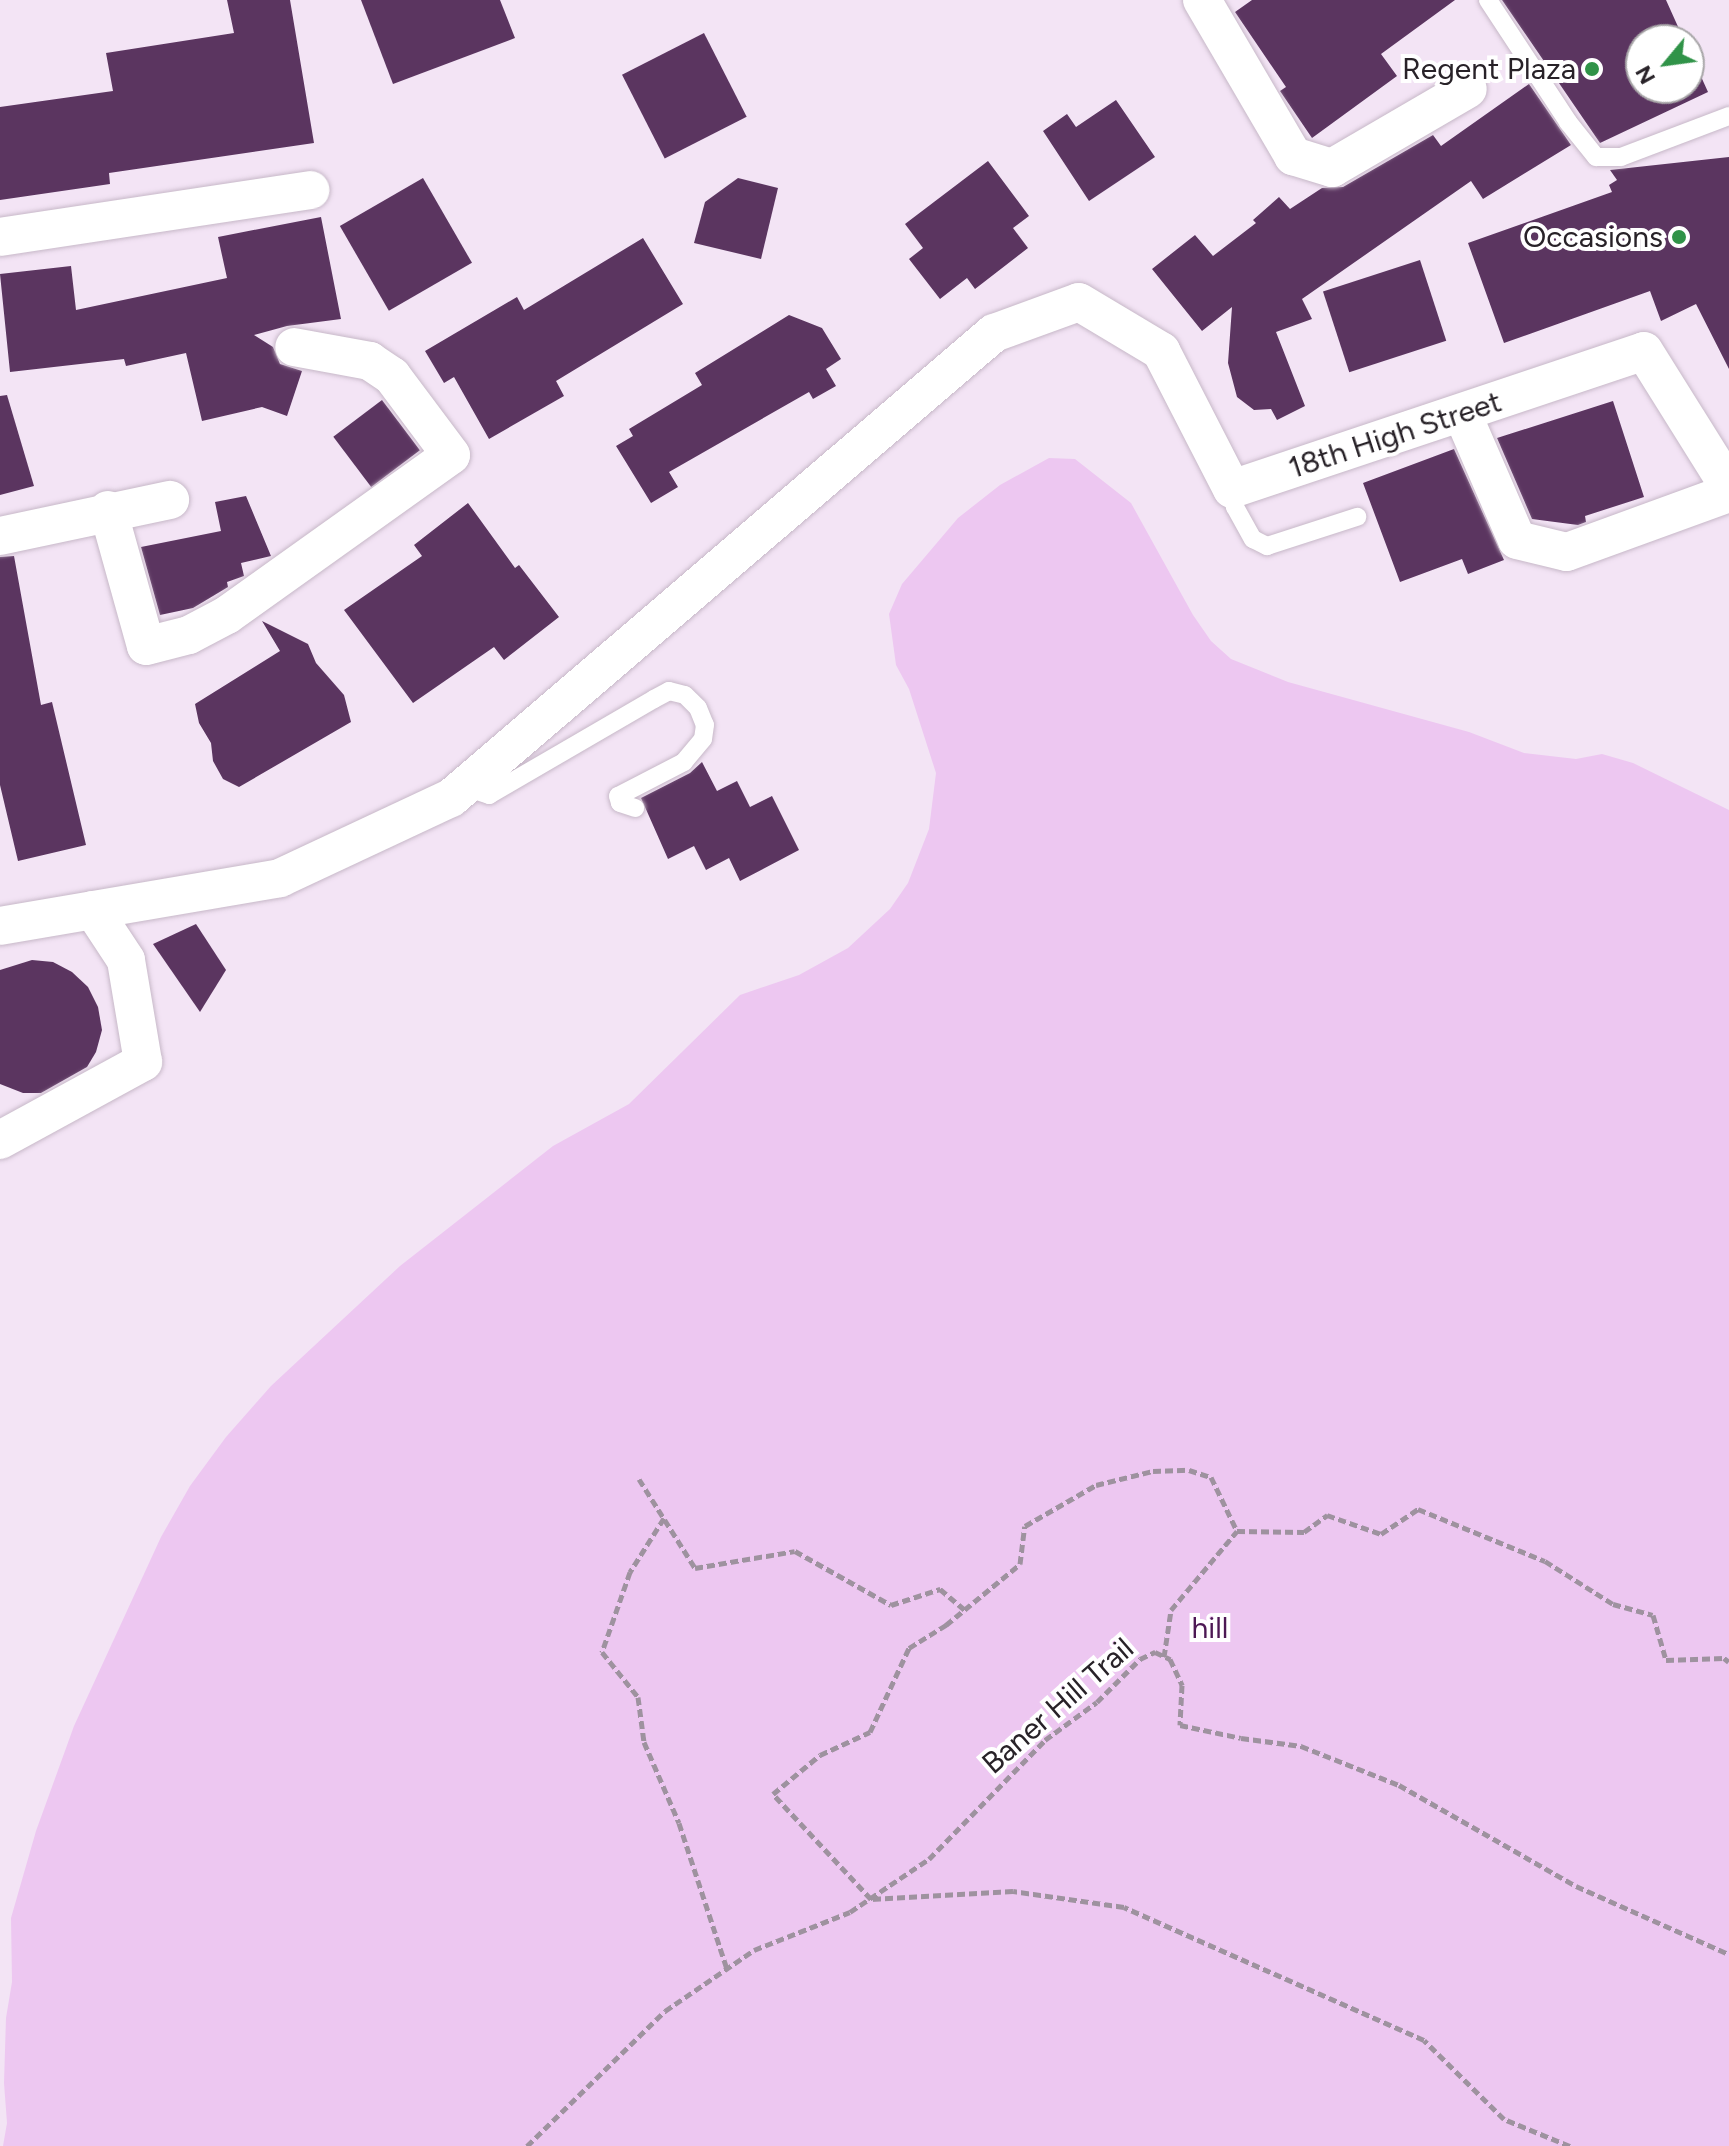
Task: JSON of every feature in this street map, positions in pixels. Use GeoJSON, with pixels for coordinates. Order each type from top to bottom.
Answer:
{"type":"FeatureCollection","features":[{"type":"Feature","properties":{"kind":"street"},"geometry":{"type":"LineString","coordinates":[[1202,0],[1293,156],[1332,168],[1468,89]]}},
{"type":"Feature","properties":{"kind":"street"},"geometry":{"type":"LineString","coordinates":[[0,237],[310,190]]}},
{"type":"Feature","properties":{"kind":"street"},"geometry":{"type":"LineString","coordinates":[[0,926],[280,878],[451,798],[994,333],[1079,302],[1161,351],[1232,489]]}},
{"type":"Feature","properties":{"kind":"street"},"geometry":{"type":"LineString","coordinates":[[108,510],[146,646],[189,635],[227,615],[451,455],[392,376],[370,361],[294,347]]}},
{"type":"Feature","properties":{"kind":"street","name":"18th High Street"},"geometry":{"type":"LineString","coordinates":[[1232,489],[1644,351],[1729,490]]}},
{"type":"Feature","properties":{"kind":"street"},"geometry":{"type":"LineString","coordinates":[[1462,413],[1517,540],[1567,552],[1729,490]]}},
{"type":"Feature","properties":{"kind":"street"},"geometry":{"type":"LineString","coordinates":[[0,536],[108,510],[170,500]]}},
{"type":"Feature","properties":{"kind":"street"},"geometry":{"type":"LineString","coordinates":[[0,1140],[143,1062],[126,960],[93,910]]}},
{"type":"Feature","properties":{"kind":"lane"},"geometry":{"type":"LineString","coordinates":[[1488,0],[1568,122],[1596,157],[1621,157],[1729,116]]}},
{"type":"Feature","properties":{"kind":"lane"},"geometry":{"type":"LineString","coordinates":[[1232,489],[1235,507],[1253,539],[1267,546],[1357,517]]}},
{"type":"Feature","properties":{"kind":"lane"},"geometry":{"type":"LineString","coordinates":[[469,782],[477,791],[489,795],[669,691],[685,695],[698,708],[705,725],[703,739],[684,762],[618,796],[620,803],[635,808]]}},
{"type":"Feature","properties":{"kind":"path"},"geometry":{"type":"LineString","coordinates":[[1237,1531],[1211,1477],[1189,1470],[1153,1471],[1096,1485],[1025,1526],[1020,1564],[965,1610],[909,1648],[870,1732],[820,1755],[773,1794],[871,1899],[1013,1891],[1124,1907],[1424,2040],[1504,2119],[1570,2146]]}},
{"type":"Feature","properties":{"kind":"path"},"geometry":{"type":"LineString","coordinates":[[639,1479],[695,1568],[795,1551],[891,1605],[940,1589],[965,1610]]}},
{"type":"Feature","properties":{"kind":"path"},"geometry":{"type":"LineString","coordinates":[[1237,1531],[1304,1532],[1327,1515],[1381,1534],[1418,1509],[1545,1561],[1613,1604],[1653,1615],[1666,1660],[1724,1658],[1729,1662]]}},
{"type":"Feature","properties":{"kind":"path"},"geometry":{"type":"LineString","coordinates":[[664,1518],[630,1572],[602,1652],[638,1697],[644,1742],[679,1823],[727,1969]]}},
{"type":"Feature","properties":{"kind":"path"},"geometry":{"type":"LineString","coordinates":[[1164,1657],[1171,1610],[1237,1531]]}},
{"type":"Feature","properties":{"kind":"path","name":"Baner Hill Trail"},"geometry":{"type":"LineString","coordinates":[[527,2146],[665,2011],[754,1950],[850,1912],[929,1859],[1045,1740],[1097,1702],[1140,1659],[1155,1652],[1170,1659],[1182,1685],[1180,1725],[1301,1746],[1399,1785],[1576,1886],[1729,1954]]}},
{"type":"Feature","properties":{"kind":"green space","name":"hill"},"geometry":{"type":"Polygon","coordinates":[[[1049,458],[1075,459],[1131,503],[1193,615],[1211,641],[1231,659],[1288,682],[1469,732],[1524,753],[1576,759],[1602,754],[1633,763],[1729,810],[1729,2146],[3,2146],[7,2123],[4,2083],[6,2018],[12,1982],[11,1918],[36,1831],[74,1726],[161,1537],[190,1486],[226,1437],[271,1386],[400,1266],[553,1146],[629,1104],[740,995],[799,975],[848,948],[890,909],[908,883],[929,829],[936,773],[909,689],[896,665],[889,614],[902,584],[958,518],[1000,485],[1049,458]]]}},
{"type":"Feature","properties":{"kind":"building"},"geometry":{"type":"Polygon","coordinates":[[[227,0],[290,0],[314,143],[109,173],[110,184],[0,200],[0,107],[113,91],[106,53],[234,33],[227,0]]]}},
{"type":"Feature","properties":{"kind":"building"},"geometry":{"type":"Polygon","coordinates":[[[361,0],[500,0],[515,38],[393,84],[361,0]]]}},
{"type":"Feature","properties":{"kind":"building"},"geometry":{"type":"Polygon","coordinates":[[[1252,0],[1455,0],[1381,54],[1397,76],[1312,138],[1280,91],[1286,87],[1235,12],[1252,0]]]}},
{"type":"Feature","properties":{"kind":"building","name":"Regent Plaza"},"geometry":{"type":"Polygon","coordinates":[[[1502,0],[1666,0],[1677,24],[1625,24],[1625,104],[1683,104],[1600,143],[1502,0]]]}},
{"type":"Feature","properties":{"kind":"building"},"geometry":{"type":"Polygon","coordinates":[[[704,33],[747,117],[665,159],[622,75],[704,33]]]}},
{"type":"Feature","properties":{"kind":"building"},"geometry":{"type":"Polygon","coordinates":[[[1529,84],[1571,145],[1483,199],[1471,181],[1302,299],[1312,319],[1276,332],[1305,406],[1277,420],[1271,409],[1254,410],[1237,397],[1228,363],[1232,307],[1202,331],[1152,269],[1195,235],[1213,256],[1256,223],[1253,220],[1279,197],[1290,209],[1322,188],[1343,187],[1433,135],[1441,146],[1529,84]]]}},
{"type":"Feature","properties":{"kind":"building"},"geometry":{"type":"Polygon","coordinates":[[[1116,100],[1155,157],[1089,201],[1043,131],[1067,114],[1076,127],[1116,100]]]}},
{"type":"Feature","properties":{"kind":"building"},"geometry":{"type":"Polygon","coordinates":[[[1729,157],[1729,369],[1696,304],[1661,321],[1650,291],[1504,343],[1468,243],[1612,192],[1609,185],[1617,180],[1610,170],[1729,157]]]}},
{"type":"Feature","properties":{"kind":"building"},"geometry":{"type":"Polygon","coordinates":[[[988,161],[1029,216],[1013,228],[1028,248],[975,289],[967,278],[940,299],[909,259],[923,248],[905,224],[988,161]]]}},
{"type":"Feature","properties":{"kind":"building"},"geometry":{"type":"Polygon","coordinates":[[[423,178],[472,263],[389,311],[340,226],[423,178]]]}},
{"type":"Feature","properties":{"kind":"building"},"geometry":{"type":"Polygon","coordinates":[[[738,178],[778,188],[761,259],[694,243],[705,202],[738,178]]]}},
{"type":"Feature","properties":{"kind":"building"},"geometry":{"type":"Polygon","coordinates":[[[321,217],[341,319],[287,326],[254,335],[273,347],[280,364],[302,371],[287,416],[262,407],[202,421],[186,353],[126,366],[124,359],[10,372],[0,274],[71,266],[76,310],[227,278],[218,237],[321,217]]]}},
{"type":"Feature","properties":{"kind":"building"},"geometry":{"type":"Polygon","coordinates":[[[643,238],[683,304],[556,381],[564,396],[489,439],[454,377],[444,383],[425,351],[517,297],[524,310],[643,238]]]}},
{"type":"Feature","properties":{"kind":"building"},"geometry":{"type":"Polygon","coordinates":[[[1420,260],[1446,341],[1349,372],[1323,292],[1420,260]]]}},
{"type":"Feature","properties":{"kind":"building"},"geometry":{"type":"Polygon","coordinates":[[[789,315],[822,328],[841,359],[826,369],[836,386],[813,399],[809,392],[669,472],[678,487],[651,503],[616,446],[633,436],[629,429],[702,385],[695,373],[789,315]]]}},
{"type":"Feature","properties":{"kind":"building"},"geometry":{"type":"Polygon","coordinates":[[[7,395],[34,486],[0,495],[0,396],[7,395]]]}},
{"type":"Feature","properties":{"kind":"building"},"geometry":{"type":"Polygon","coordinates":[[[382,400],[420,450],[371,487],[333,437],[382,400]]]}},
{"type":"Feature","properties":{"kind":"building"},"geometry":{"type":"Polygon","coordinates":[[[1613,401],[1644,497],[1585,516],[1586,522],[1578,525],[1532,519],[1497,438],[1613,401]]]}},
{"type":"Feature","properties":{"kind":"building"},"geometry":{"type":"Polygon","coordinates":[[[1454,449],[1504,560],[1468,574],[1462,559],[1400,582],[1363,483],[1454,449]]]}},
{"type":"Feature","properties":{"kind":"building"},"geometry":{"type":"Polygon","coordinates":[[[246,496],[271,556],[241,563],[244,576],[227,582],[228,587],[193,608],[160,615],[141,547],[221,531],[215,502],[246,496]]]}},
{"type":"Feature","properties":{"kind":"building"},"geometry":{"type":"Polygon","coordinates":[[[468,503],[515,568],[519,565],[559,617],[504,660],[494,647],[413,703],[344,610],[422,556],[414,545],[468,503]]]}},
{"type":"Feature","properties":{"kind":"building"},"geometry":{"type":"Polygon","coordinates":[[[14,556],[41,705],[52,702],[86,845],[18,861],[0,785],[0,557],[14,556]]]}},
{"type":"Feature","properties":{"kind":"building"},"geometry":{"type":"Polygon","coordinates":[[[262,621],[308,644],[316,663],[344,695],[351,722],[239,787],[223,779],[213,761],[211,743],[199,723],[195,704],[280,651],[262,621]]]}},
{"type":"Feature","properties":{"kind":"building"},"geometry":{"type":"Polygon","coordinates":[[[702,762],[717,791],[737,781],[750,807],[772,796],[799,850],[740,881],[729,858],[706,870],[694,846],[668,859],[641,798],[690,773],[702,762]]]}},
{"type":"Feature","properties":{"kind":"building"},"geometry":{"type":"Polygon","coordinates":[[[196,924],[226,970],[200,1012],[153,944],[196,924]]]}},
{"type":"Feature","properties":{"kind":"building"},"geometry":{"type":"Polygon","coordinates":[[[32,960],[53,962],[72,972],[88,987],[98,1007],[102,1030],[96,1052],[87,1067],[41,1093],[23,1093],[0,1084],[0,970],[32,960]]]}},
{"type":"Feature","properties":{"kind":"place","name":"Regent Plaza"},"geometry":{"type":"Point","coordinates":[1592,69]}},
{"type":"Feature","properties":{"kind":"place","name":"Occasions"},"geometry":{"type":"Point","coordinates":[1679,237]}}]}
